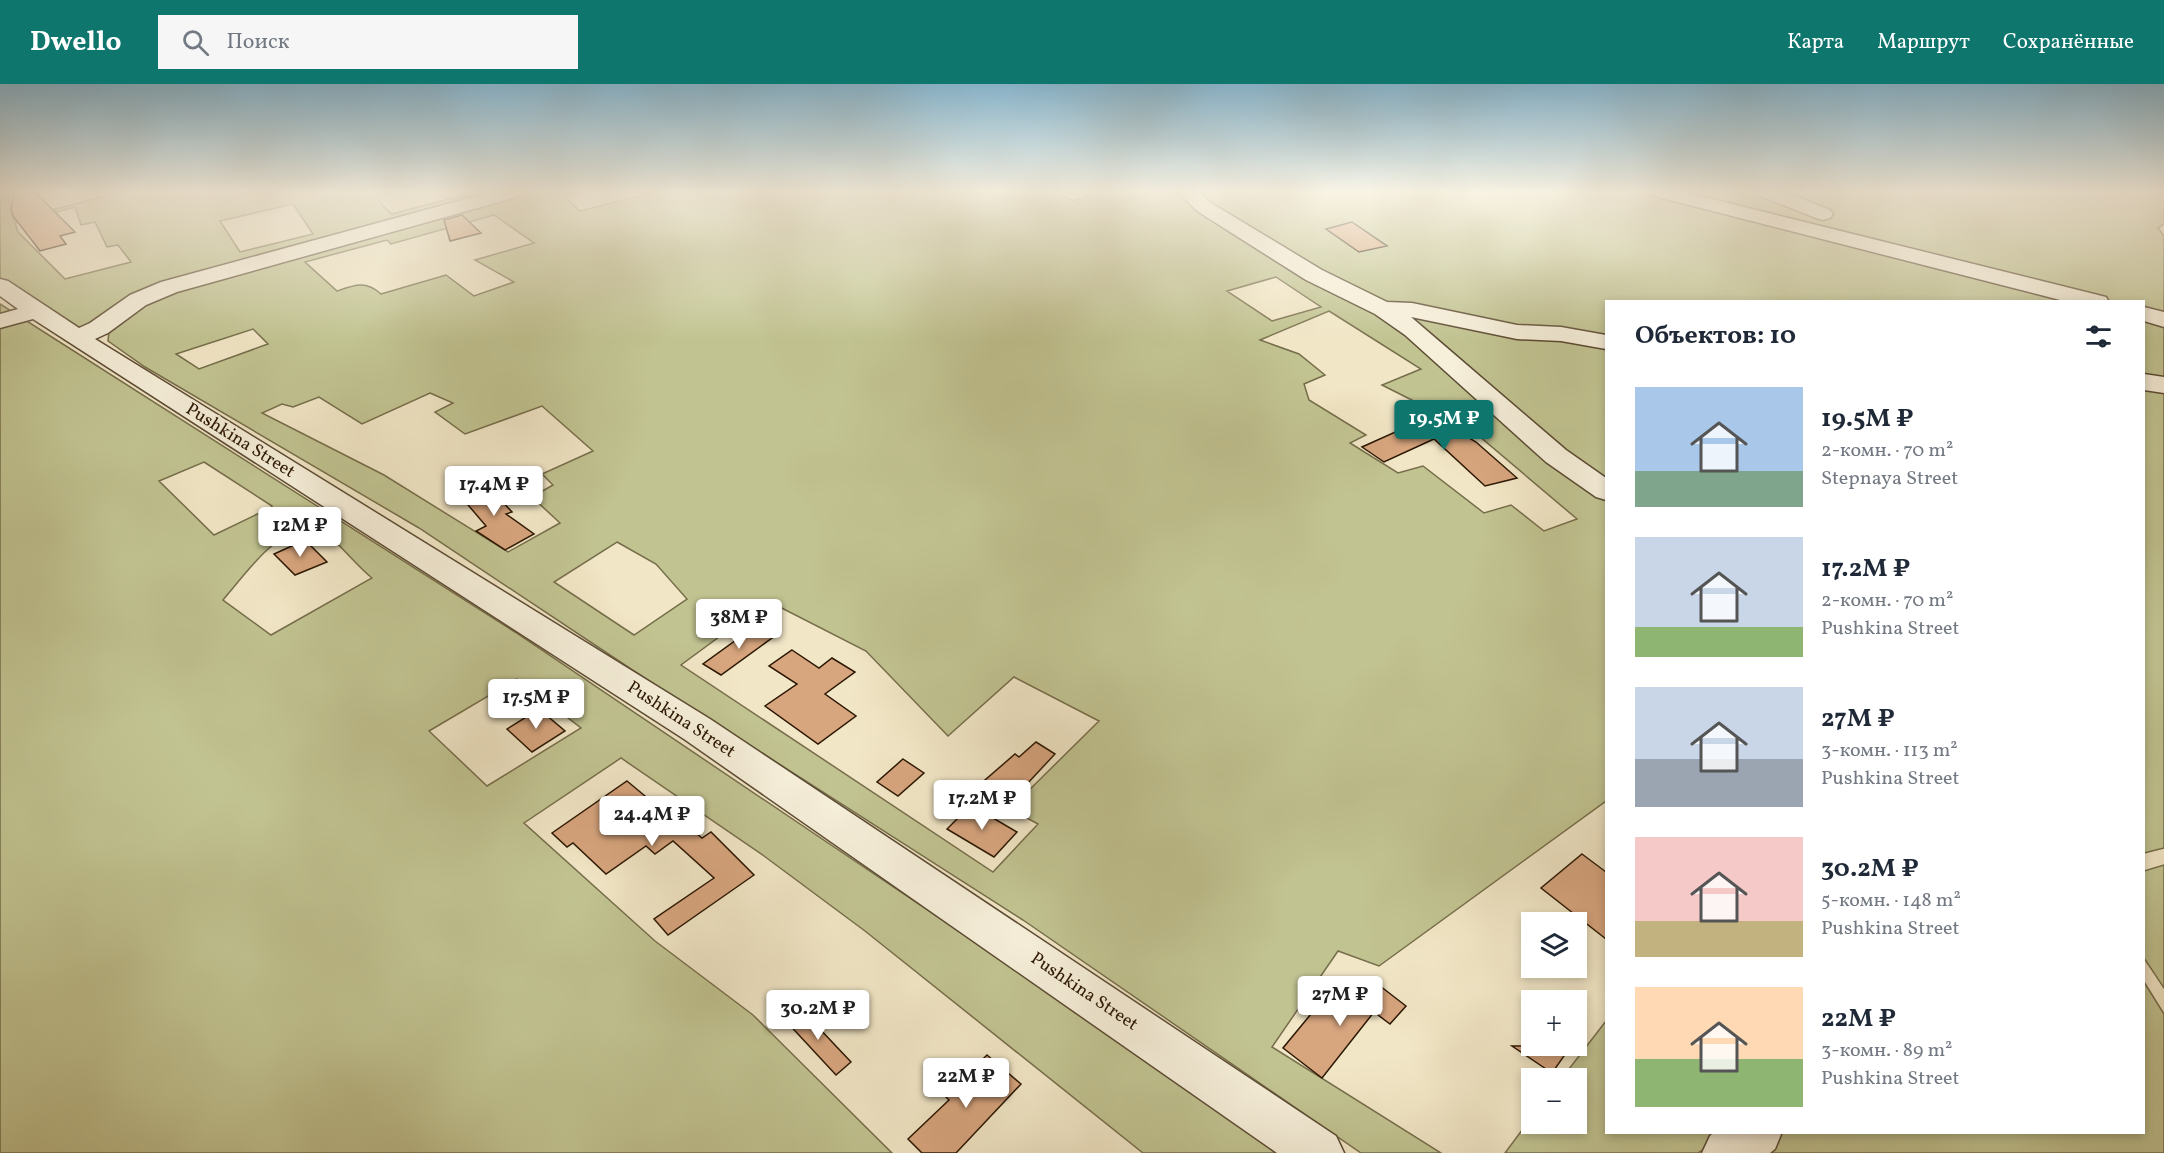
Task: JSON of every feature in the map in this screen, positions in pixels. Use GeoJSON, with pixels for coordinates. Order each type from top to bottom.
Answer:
{"type":"FeatureCollection","features":[{"type":"Feature","properties":{"kind":"street"},"geometry":{"type":"LineString","coordinates":[[77,338],[99,328],[138,300],[170,287],[337,241]]}},
{"type":"Feature","properties":{"kind":"street"},"geometry":{"type":"LineString","coordinates":[[1259,241],[1314,275],[1383,309],[1414,330],[1556,456],[1605,490]]}},
{"type":"Feature","properties":{"kind":"street"},"geometry":{"type":"LineString","coordinates":[[1852,241],[2089,300]]}},
{"type":"Feature","properties":{"kind":"street"},"geometry":{"type":"LineString","coordinates":[[1885,241],[1933,261]]}},
{"type":"Feature","properties":{"kind":"street","name":"Pushkina Street"},"geometry":{"type":"LineString","coordinates":[[0,286],[77,338],[697,729],[1319,1153]]}},
{"type":"Feature","properties":{"kind":"street"},"geometry":{"type":"LineString","coordinates":[[1383,309],[1412,310],[1517,332],[1561,334],[1605,342]]}},
{"type":"Feature","properties":{"kind":"street"},"geometry":{"type":"LineString","coordinates":[[0,321],[37,311]]}},
{"type":"Feature","properties":{"kind":"street"},"geometry":{"type":"LineString","coordinates":[[2145,314],[2164,320]]}},
{"type":"Feature","properties":{"kind":"street"},"geometry":{"type":"LineString","coordinates":[[2145,382],[2164,385]]}},
{"type":"Feature","properties":{"kind":"street"},"geometry":{"type":"LineString","coordinates":[[1727,1153],[1755,1134]]}},
{"type":"Feature","properties":{"kind":"green space"},"geometry":{"type":"Polygon","coordinates":[[[0,241],[27,241],[65,279],[131,262],[118,245],[107,247],[104,241],[233,241],[240,252],[285,241],[324,241],[267,256],[79,329],[0,278],[0,241]]]}},
{"type":"Feature","properties":{"kind":"green space"},"geometry":{"type":"Polygon","coordinates":[[[345,241],[384,241],[305,262],[337,291],[365,285],[381,294],[446,275],[474,296],[514,282],[475,260],[534,243],[531,241],[1255,241],[1386,315],[1562,466],[1605,495],[1605,802],[1379,966],[1338,951],[1272,1047],[1441,1153],[1361,1153],[1023,920],[640,675],[419,528],[145,367],[108,341],[109,331],[142,301],[345,241]],[[1276,277],[1227,291],[1272,321],[1321,307],[1276,277]],[[1329,311],[1260,340],[1299,354],[1325,375],[1304,384],[1309,400],[1366,435],[1350,443],[1398,473],[1423,466],[1484,513],[1511,505],[1544,531],[1577,519],[1473,431],[1382,385],[1421,369],[1329,311]],[[253,329],[176,354],[199,369],[268,344],[253,329]],[[430,393],[362,424],[319,397],[293,407],[282,404],[262,413],[384,475],[508,552],[560,523],[532,497],[553,485],[542,474],[593,451],[542,406],[465,434],[435,412],[453,403],[430,393]],[[617,542],[554,582],[634,635],[687,599],[656,564],[617,542]],[[768,601],[681,665],[993,872],[1038,824],[1010,809],[1099,721],[1014,677],[948,736],[866,651],[768,601]]]}},
{"type":"Feature","properties":{"kind":"green space"},"geometry":{"type":"Polygon","coordinates":[[[1273,241],[2164,241],[2164,848],[2145,853],[2145,300],[1605,300],[1605,485],[1577,466],[1359,292],[1273,241]]]}},
{"type":"Feature","properties":{"kind":"green space"},"geometry":{"type":"Polygon","coordinates":[[[0,304],[515,632],[929,911],[1281,1153],[1143,1153],[865,931],[764,856],[621,758],[524,823],[655,941],[753,1015],[892,1153],[0,1153],[0,304]],[[204,462],[159,481],[214,535],[272,507],[272,506],[204,462]],[[308,522],[270,547],[223,600],[271,635],[372,578],[334,540],[317,527],[308,522]],[[517,679],[429,731],[487,786],[581,728],[517,679]]]}},
{"type":"Feature","properties":{"kind":"green space"},"geometry":{"type":"Polygon","coordinates":[[[2164,865],[2164,988],[2145,960],[2145,871],[2164,865]]]}},
{"type":"Feature","properties":{"kind":"green space"},"geometry":{"type":"Polygon","coordinates":[[[2145,984],[2164,1014],[2164,1153],[1744,1153],[1772,1134],[2145,1134],[2145,984]]]}},
{"type":"Feature","properties":{"kind":"green space"},"geometry":{"type":"Polygon","coordinates":[[[1605,1022],[1605,1134],[1730,1134],[1698,1153],[1505,1153],[1521,1131],[1521,1134],[1587,1134],[1587,1068],[1570,1068],[1579,1056],[1587,1056],[1587,1046],[1605,1022]]]}},
{"type":"Feature","properties":{"kind":"building"},"geometry":{"type":"Polygon","coordinates":[[[32,241],[64,241],[66,244],[40,251],[32,241]]]}},
{"type":"Feature","properties":{"kind":"building"},"geometry":{"type":"Polygon","coordinates":[[[1343,241],[1380,241],[1387,246],[1359,252],[1343,241]]]}},
{"type":"Feature","properties":{"kind":"building"},"geometry":{"type":"Polygon","coordinates":[[[1413,424],[1429,435],[1448,425],[1476,442],[1517,478],[1485,486],[1434,439],[1384,462],[1362,447],[1413,424]]]}},
{"type":"Feature","properties":{"kind":"building"},"geometry":{"type":"Polygon","coordinates":[[[485,483],[512,512],[506,514],[534,534],[505,550],[476,531],[486,526],[457,492],[464,485],[470,489],[485,483]]]}},
{"type":"Feature","properties":{"kind":"building"},"geometry":{"type":"Polygon","coordinates":[[[305,540],[327,562],[295,575],[274,554],[305,540]]]}},
{"type":"Feature","properties":{"kind":"building"},"geometry":{"type":"Polygon","coordinates":[[[761,622],[772,638],[721,675],[703,664],[761,622]]]}},
{"type":"Feature","properties":{"kind":"building"},"geometry":{"type":"Polygon","coordinates":[[[792,650],[819,668],[832,658],[855,672],[825,694],[856,716],[818,744],[765,706],[797,684],[769,666],[792,650]]]}},
{"type":"Feature","properties":{"kind":"building"},"geometry":{"type":"Polygon","coordinates":[[[539,709],[565,731],[532,752],[507,729],[539,709]]]}},
{"type":"Feature","properties":{"kind":"building"},"geometry":{"type":"Polygon","coordinates":[[[1036,742],[1055,754],[1026,785],[1022,782],[995,809],[970,793],[1015,754],[1019,757],[1036,742]]]}},
{"type":"Feature","properties":{"kind":"building"},"geometry":{"type":"Polygon","coordinates":[[[903,759],[924,773],[898,796],[877,782],[903,759]]]}},
{"type":"Feature","properties":{"kind":"building"},"geometry":{"type":"Polygon","coordinates":[[[627,781],[675,821],[678,818],[702,838],[711,832],[754,875],[668,935],[654,919],[714,878],[673,841],[655,854],[646,846],[606,874],[573,843],[567,847],[552,833],[627,781]]]}},
{"type":"Feature","properties":{"kind":"building"},"geometry":{"type":"Polygon","coordinates":[[[971,805],[1017,832],[994,857],[947,829],[971,805]]]}},
{"type":"Feature","properties":{"kind":"building"},"geometry":{"type":"Polygon","coordinates":[[[1582,854],[1605,871],[1605,938],[1587,924],[1587,912],[1572,912],[1541,888],[1582,854]]]}},
{"type":"Feature","properties":{"kind":"building"},"geometry":{"type":"Polygon","coordinates":[[[1371,979],[1406,1006],[1390,1024],[1374,1012],[1322,1078],[1283,1048],[1325,997],[1342,1009],[1371,979]]]}},
{"type":"Feature","properties":{"kind":"building"},"geometry":{"type":"Polygon","coordinates":[[[799,1007],[851,1062],[836,1075],[785,1020],[799,1007]]]}},
{"type":"Feature","properties":{"kind":"building"},"geometry":{"type":"Polygon","coordinates":[[[1512,1046],[1521,1046],[1521,1052],[1512,1046]]]}},
{"type":"Feature","properties":{"kind":"building"},"geometry":{"type":"Polygon","coordinates":[[[987,1055],[1021,1084],[956,1153],[922,1153],[908,1139],[949,1100],[945,1096],[987,1055]]]}},
{"type":"Feature","properties":{"kind":"building"},"geometry":{"type":"Polygon","coordinates":[[[1527,1056],[1564,1056],[1556,1068],[1545,1068],[1527,1056]]]}}]}
